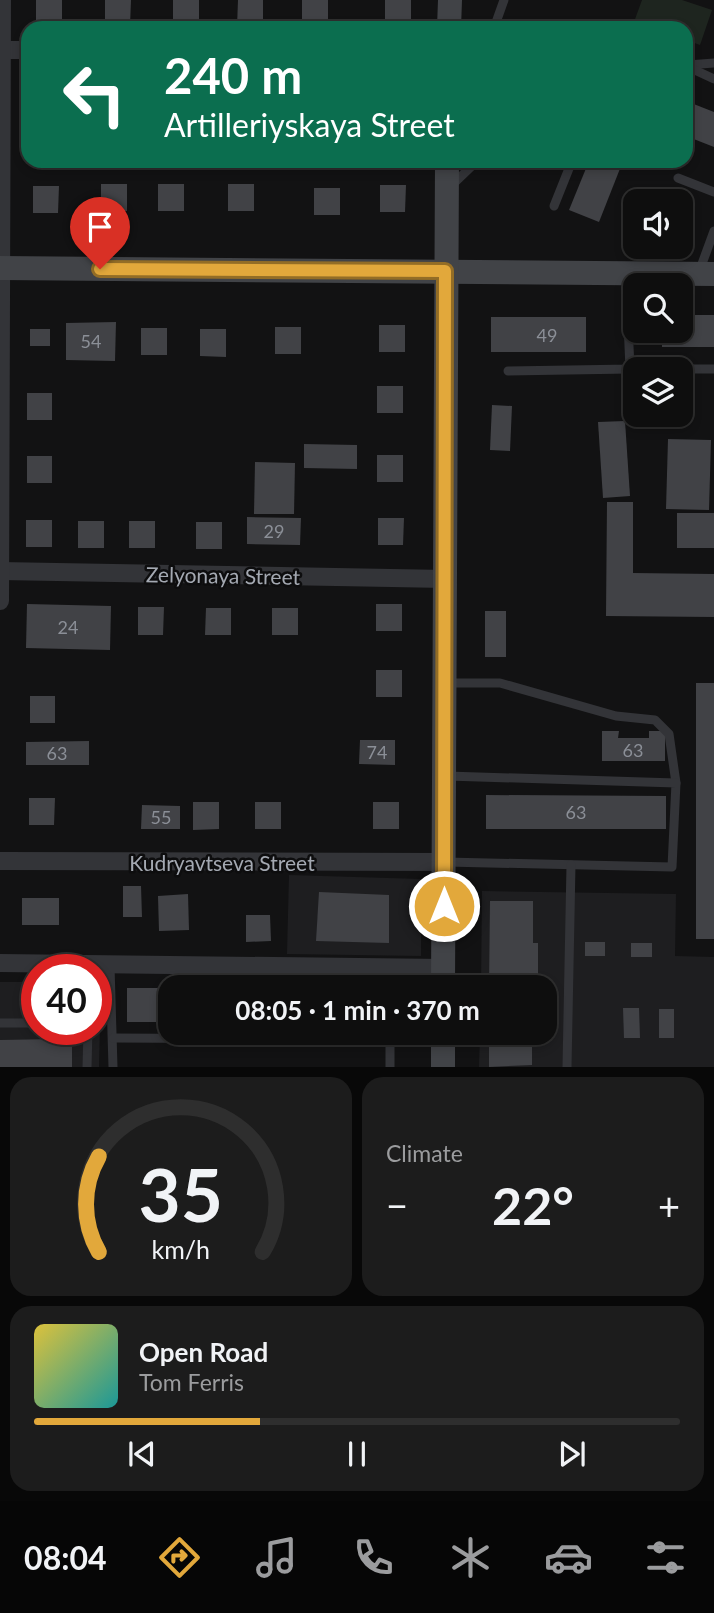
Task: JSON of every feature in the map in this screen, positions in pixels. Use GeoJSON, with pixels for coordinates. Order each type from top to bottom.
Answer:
{"type":"FeatureCollection","features":[{"type":"Feature","properties":{"kind":"street"},"geometry":{"type":"LineString","coordinates":[[0,601],[2,0]]}},
{"type":"Feature","properties":{"kind":"street"},"geometry":{"type":"LineString","coordinates":[[449,21],[450,0]]}},
{"type":"Feature","properties":{"kind":"street"},"geometry":{"type":"LineString","coordinates":[[1,50],[21,50]]}},
{"type":"Feature","properties":{"kind":"street"},"geometry":{"type":"LineString","coordinates":[[444,975],[447,168]]}},
{"type":"Feature","properties":{"kind":"street"},"geometry":{"type":"LineString","coordinates":[[1,268],[626,273]]}},
{"type":"Feature","properties":{"kind":"street","name":"Zelyonaya Street"},"geometry":{"type":"LineString","coordinates":[[1,571],[446,579]]}},
{"type":"Feature","properties":{"kind":"street","name":"Kudryavtseva Street"},"geometry":{"type":"LineString","coordinates":[[0,861],[445,862]]}},
{"type":"Feature","properties":{"kind":"street"},"geometry":{"type":"LineString","coordinates":[[0,963],[21,963]]}},
{"type":"Feature","properties":{"kind":"street"},"geometry":{"type":"LineString","coordinates":[[112,965],[367,975]]}},
{"type":"Feature","properties":{"kind":"street"},"geometry":{"type":"LineString","coordinates":[[443,1045],[443,1067]]}},
{"type":"Feature","properties":{"kind":"lane"},"geometry":{"type":"LineString","coordinates":[[496,21],[504,0]]}},
{"type":"Feature","properties":{"kind":"lane"},"geometry":{"type":"LineString","coordinates":[[693,64],[714,63]]}},
{"type":"Feature","properties":{"kind":"lane"},"geometry":{"type":"LineString","coordinates":[[693,68],[714,79]]}},
{"type":"Feature","properties":{"kind":"lane"},"geometry":{"type":"LineString","coordinates":[[447,189],[470,168]]}},
{"type":"Feature","properties":{"kind":"lane"},"geometry":{"type":"LineString","coordinates":[[554,206],[569,168]]}},
{"type":"Feature","properties":{"kind":"lane"},"geometry":{"type":"LineString","coordinates":[[678,178],[714,192]]}},
{"type":"Feature","properties":{"kind":"lane"},"geometry":{"type":"LineString","coordinates":[[706,274],[714,231]]}},
{"type":"Feature","properties":{"kind":"lane"},"geometry":{"type":"LineString","coordinates":[[508,372],[623,369]]}},
{"type":"Feature","properties":{"kind":"lane"},"geometry":{"type":"LineString","coordinates":[[693,369],[714,369]]}},
{"type":"Feature","properties":{"kind":"lane"},"geometry":{"type":"LineString","coordinates":[[445,683],[500,683],[616,716],[655,720],[669,734],[676,783],[672,867],[445,862]]}},
{"type":"Feature","properties":{"kind":"lane"},"geometry":{"type":"LineString","coordinates":[[445,776],[676,783]]}},
{"type":"Feature","properties":{"kind":"lane"},"geometry":{"type":"LineString","coordinates":[[567,1067],[571,865]]}},
{"type":"Feature","properties":{"kind":"lane"},"geometry":{"type":"LineString","coordinates":[[112,1014],[113,1067]]}},
{"type":"Feature","properties":{"kind":"lane"},"geometry":{"type":"LineString","coordinates":[[0,1023],[21,1023]]}},
{"type":"Feature","properties":{"kind":"lane"},"geometry":{"type":"LineString","coordinates":[[113,1038],[158,1038]]}},
{"type":"Feature","properties":{"kind":"lane"},"geometry":{"type":"LineString","coordinates":[[87,1067],[88,1045]]}},
{"type":"Feature","properties":{"kind":"lane"},"geometry":{"type":"LineString","coordinates":[[390,1045],[390,1067]]}},
{"type":"Feature","properties":{"kind":"shaded area"},"geometry":{"type":"Polygon","coordinates":[[[642,0],[682,0],[712,10],[700,45],[693,42],[693,21],[634,21],[642,0]]]}},
{"type":"Feature","properties":{"kind":"shaded area"},"geometry":{"type":"Polygon","coordinates":[[[289,875],[421,879],[421,956],[287,954],[289,875]]]}},
{"type":"Feature","properties":{"kind":"shaded area"},"geometry":{"type":"Polygon","coordinates":[[[482,891],[676,894],[675,956],[714,957],[714,1067],[479,1067],[480,1045],[557,1045],[557,975],[481,975],[482,891]]]}},
{"type":"Feature","properties":{"kind":"shaded area"},"geometry":{"type":"Polygon","coordinates":[[[0,982],[21,982],[21,1045],[100,1045],[99,1067],[0,1067],[0,982]]]}},
{"type":"Feature","properties":{"kind":"building"},"geometry":{"type":"Polygon","coordinates":[[[36,0],[62,0],[62,21],[36,21],[36,0]]]}},
{"type":"Feature","properties":{"kind":"building"},"geometry":{"type":"Polygon","coordinates":[[[105,0],[131,0],[130,21],[105,21],[105,0]]]}},
{"type":"Feature","properties":{"kind":"building"},"geometry":{"type":"Polygon","coordinates":[[[173,0],[199,0],[199,21],[173,21],[173,0]]]}},
{"type":"Feature","properties":{"kind":"building"},"geometry":{"type":"Polygon","coordinates":[[[238,0],[263,0],[263,21],[237,21],[238,0]]]}},
{"type":"Feature","properties":{"kind":"building"},"geometry":{"type":"Polygon","coordinates":[[[302,0],[328,0],[328,21],[302,21],[302,0]]]}},
{"type":"Feature","properties":{"kind":"building"},"geometry":{"type":"Polygon","coordinates":[[[385,0],[411,0],[411,21],[385,21],[385,0]]]}},
{"type":"Feature","properties":{"kind":"building"},"geometry":{"type":"Polygon","coordinates":[[[693,104],[714,112],[714,147],[693,139],[693,104]]]}},
{"type":"Feature","properties":{"kind":"building"},"geometry":{"type":"Polygon","coordinates":[[[586,168],[620,168],[599,222],[569,210],[586,168]]]}},
{"type":"Feature","properties":{"kind":"building"},"geometry":{"type":"Polygon","coordinates":[[[101,184],[127,184],[127,211],[101,211],[101,184]]]}},
{"type":"Feature","properties":{"kind":"building"},"geometry":{"type":"Polygon","coordinates":[[[158,184],[184,184],[184,211],[158,211],[158,184]]]}},
{"type":"Feature","properties":{"kind":"building"},"geometry":{"type":"Polygon","coordinates":[[[228,184],[254,184],[254,211],[228,211],[228,184]]]}},
{"type":"Feature","properties":{"kind":"building"},"geometry":{"type":"Polygon","coordinates":[[[380,185],[406,185],[405,212],[380,212],[380,185]]]}},
{"type":"Feature","properties":{"kind":"building"},"geometry":{"type":"Polygon","coordinates":[[[33,186],[59,186],[58,213],[33,213],[33,186]]]}},
{"type":"Feature","properties":{"kind":"building"},"geometry":{"type":"Polygon","coordinates":[[[314,188],[340,188],[340,215],[314,215],[314,188]]]}},
{"type":"Feature","properties":{"kind":"building"},"geometry":{"type":"Polygon","coordinates":[[[693,315],[714,315],[714,347],[662,347],[662,343],[693,343],[693,315]]]}},
{"type":"Feature","properties":{"kind":"building"},"geometry":{"type":"Polygon","coordinates":[[[491,317],[586,317],[586,352],[491,352],[491,317]]]}},
{"type":"Feature","properties":{"kind":"building"},"geometry":{"type":"Polygon","coordinates":[[[116,322],[115,361],[66,360],[66,323],[116,322]]]}},
{"type":"Feature","properties":{"kind":"building"},"geometry":{"type":"Polygon","coordinates":[[[379,325],[405,325],[405,352],[379,352],[379,325]]]}},
{"type":"Feature","properties":{"kind":"building"},"geometry":{"type":"Polygon","coordinates":[[[275,327],[301,327],[301,354],[275,354],[275,327]]]}},
{"type":"Feature","properties":{"kind":"building"},"geometry":{"type":"Polygon","coordinates":[[[141,328],[167,328],[167,355],[141,355],[141,328]]]}},
{"type":"Feature","properties":{"kind":"building"},"geometry":{"type":"Polygon","coordinates":[[[30,329],[50,329],[50,346],[30,346],[30,329]]]}},
{"type":"Feature","properties":{"kind":"building"},"geometry":{"type":"Polygon","coordinates":[[[200,329],[226,329],[226,357],[200,356],[200,329]]]}},
{"type":"Feature","properties":{"kind":"building"},"geometry":{"type":"Polygon","coordinates":[[[377,386],[403,386],[403,413],[377,413],[377,386]]]}},
{"type":"Feature","properties":{"kind":"building"},"geometry":{"type":"Polygon","coordinates":[[[27,393],[52,393],[52,420],[27,420],[27,393]]]}},
{"type":"Feature","properties":{"kind":"building"},"geometry":{"type":"Polygon","coordinates":[[[492,405],[512,406],[510,451],[490,450],[492,405]]]}},
{"type":"Feature","properties":{"kind":"building"},"geometry":{"type":"Polygon","coordinates":[[[623,421],[630,496],[603,498],[598,422],[623,421]]]}},
{"type":"Feature","properties":{"kind":"building"},"geometry":{"type":"Polygon","coordinates":[[[668,439],[711,440],[709,510],[666,509],[668,439]]]}},
{"type":"Feature","properties":{"kind":"building"},"geometry":{"type":"Polygon","coordinates":[[[304,444],[357,445],[357,469],[304,468],[304,444]]]}},
{"type":"Feature","properties":{"kind":"building"},"geometry":{"type":"Polygon","coordinates":[[[377,455],[403,455],[403,482],[377,482],[377,455]]]}},
{"type":"Feature","properties":{"kind":"building"},"geometry":{"type":"Polygon","coordinates":[[[27,456],[52,456],[52,483],[27,483],[27,456]]]}},
{"type":"Feature","properties":{"kind":"building"},"geometry":{"type":"Polygon","coordinates":[[[255,462],[295,463],[294,514],[254,514],[255,462]]]}},
{"type":"Feature","properties":{"kind":"building"},"geometry":{"type":"Polygon","coordinates":[[[607,502],[633,502],[633,573],[714,574],[714,617],[606,616],[607,502]]]}},
{"type":"Feature","properties":{"kind":"building"},"geometry":{"type":"Polygon","coordinates":[[[677,513],[714,513],[714,548],[677,548],[677,513]]]}},
{"type":"Feature","properties":{"kind":"building"},"geometry":{"type":"Polygon","coordinates":[[[247,517],[301,518],[300,545],[247,544],[247,517]]]}},
{"type":"Feature","properties":{"kind":"building"},"geometry":{"type":"Polygon","coordinates":[[[378,518],[404,518],[403,545],[378,545],[378,518]]]}},
{"type":"Feature","properties":{"kind":"building"},"geometry":{"type":"Polygon","coordinates":[[[26,520],[52,520],[52,547],[26,547],[26,520]]]}},
{"type":"Feature","properties":{"kind":"building"},"geometry":{"type":"Polygon","coordinates":[[[78,521],[104,521],[104,548],[78,548],[78,521]]]}},
{"type":"Feature","properties":{"kind":"building"},"geometry":{"type":"Polygon","coordinates":[[[129,521],[155,521],[155,548],[129,548],[129,521]]]}},
{"type":"Feature","properties":{"kind":"building"},"geometry":{"type":"Polygon","coordinates":[[[196,522],[222,522],[222,549],[196,549],[196,522]]]}},
{"type":"Feature","properties":{"kind":"building"},"geometry":{"type":"Polygon","coordinates":[[[27,604],[111,606],[110,650],[26,648],[27,604]]]}},
{"type":"Feature","properties":{"kind":"building"},"geometry":{"type":"Polygon","coordinates":[[[376,604],[402,604],[402,631],[376,631],[376,604]]]}},
{"type":"Feature","properties":{"kind":"building"},"geometry":{"type":"Polygon","coordinates":[[[138,607],[164,607],[163,635],[138,635],[138,607]]]}},
{"type":"Feature","properties":{"kind":"building"},"geometry":{"type":"Polygon","coordinates":[[[206,608],[231,608],[231,635],[205,635],[206,608]]]}},
{"type":"Feature","properties":{"kind":"building"},"geometry":{"type":"Polygon","coordinates":[[[272,608],[298,608],[298,635],[272,635],[272,608]]]}},
{"type":"Feature","properties":{"kind":"building"},"geometry":{"type":"Polygon","coordinates":[[[485,611],[506,611],[506,657],[485,657],[485,611]]]}},
{"type":"Feature","properties":{"kind":"building"},"geometry":{"type":"Polygon","coordinates":[[[376,670],[402,670],[402,697],[376,697],[376,670]]]}},
{"type":"Feature","properties":{"kind":"building"},"geometry":{"type":"Polygon","coordinates":[[[696,683],[714,683],[714,939],[696,939],[696,683]]]}},
{"type":"Feature","properties":{"kind":"building"},"geometry":{"type":"Polygon","coordinates":[[[30,696],[55,696],[55,723],[30,723],[30,696]]]}},
{"type":"Feature","properties":{"kind":"building"},"geometry":{"type":"Polygon","coordinates":[[[602,731],[619,731],[618,738],[649,738],[649,731],[665,731],[665,761],[602,761],[602,731]]]}},
{"type":"Feature","properties":{"kind":"building"},"geometry":{"type":"Polygon","coordinates":[[[360,740],[395,740],[395,765],[359,764],[360,740]]]}},
{"type":"Feature","properties":{"kind":"building"},"geometry":{"type":"Polygon","coordinates":[[[89,741],[89,765],[26,765],[26,742],[89,741]]]}},
{"type":"Feature","properties":{"kind":"building"},"geometry":{"type":"Polygon","coordinates":[[[486,795],[666,796],[666,829],[486,829],[486,795]]]}},
{"type":"Feature","properties":{"kind":"building"},"geometry":{"type":"Polygon","coordinates":[[[29,798],[55,798],[54,825],[29,825],[29,798]]]}},
{"type":"Feature","properties":{"kind":"building"},"geometry":{"type":"Polygon","coordinates":[[[193,802],[219,802],[219,829],[193,830],[193,802]]]}},
{"type":"Feature","properties":{"kind":"building"},"geometry":{"type":"Polygon","coordinates":[[[255,802],[281,802],[281,829],[255,829],[255,802]]]}},
{"type":"Feature","properties":{"kind":"building"},"geometry":{"type":"Polygon","coordinates":[[[373,802],[399,802],[399,829],[373,829],[373,802]]]}},
{"type":"Feature","properties":{"kind":"building"},"geometry":{"type":"Polygon","coordinates":[[[142,805],[180,806],[180,829],[141,829],[142,805]]]}},
{"type":"Feature","properties":{"kind":"building"},"geometry":{"type":"Polygon","coordinates":[[[123,886],[141,886],[142,917],[123,917],[123,886]]]}},
{"type":"Feature","properties":{"kind":"building"},"geometry":{"type":"Polygon","coordinates":[[[319,892],[389,895],[389,943],[316,941],[319,892]]]}},
{"type":"Feature","properties":{"kind":"building"},"geometry":{"type":"Polygon","coordinates":[[[188,894],[189,930],[159,931],[158,896],[188,894]]]}},
{"type":"Feature","properties":{"kind":"building"},"geometry":{"type":"Polygon","coordinates":[[[22,898],[59,898],[59,925],[22,925],[22,898]]]}},
{"type":"Feature","properties":{"kind":"building"},"geometry":{"type":"Polygon","coordinates":[[[490,901],[533,901],[533,943],[538,943],[538,975],[489,975],[490,901]]]}},
{"type":"Feature","properties":{"kind":"building"},"geometry":{"type":"Polygon","coordinates":[[[246,915],[270,915],[271,941],[246,942],[246,915]]]}},
{"type":"Feature","properties":{"kind":"building"},"geometry":{"type":"Polygon","coordinates":[[[585,942],[605,942],[605,956],[585,956],[585,942]]]}},
{"type":"Feature","properties":{"kind":"building"},"geometry":{"type":"Polygon","coordinates":[[[631,943],[652,943],[652,957],[631,957],[631,943]]]}},
{"type":"Feature","properties":{"kind":"building"},"geometry":{"type":"Polygon","coordinates":[[[127,988],[158,988],[158,1022],[127,1022],[127,988]]]}},
{"type":"Feature","properties":{"kind":"building"},"geometry":{"type":"Polygon","coordinates":[[[623,1008],[639,1008],[640,1038],[624,1038],[623,1008]]]}},
{"type":"Feature","properties":{"kind":"building"},"geometry":{"type":"Polygon","coordinates":[[[659,1009],[674,1009],[674,1038],[659,1038],[659,1009]]]}},
{"type":"Feature","properties":{"kind":"building"},"geometry":{"type":"Polygon","coordinates":[[[0,1040],[21,1040],[21,1045],[72,1045],[72,1067],[0,1067],[0,1040]]]}},
{"type":"Feature","properties":{"kind":"building"},"geometry":{"type":"Polygon","coordinates":[[[489,1045],[532,1045],[532,1065],[489,1067],[489,1045]]]}},
{"type":"Feature","properties":{"kind":"route"},"geometry":{"type":"LineString","coordinates":[[100,269],[445,271],[444,906]]}}]}
